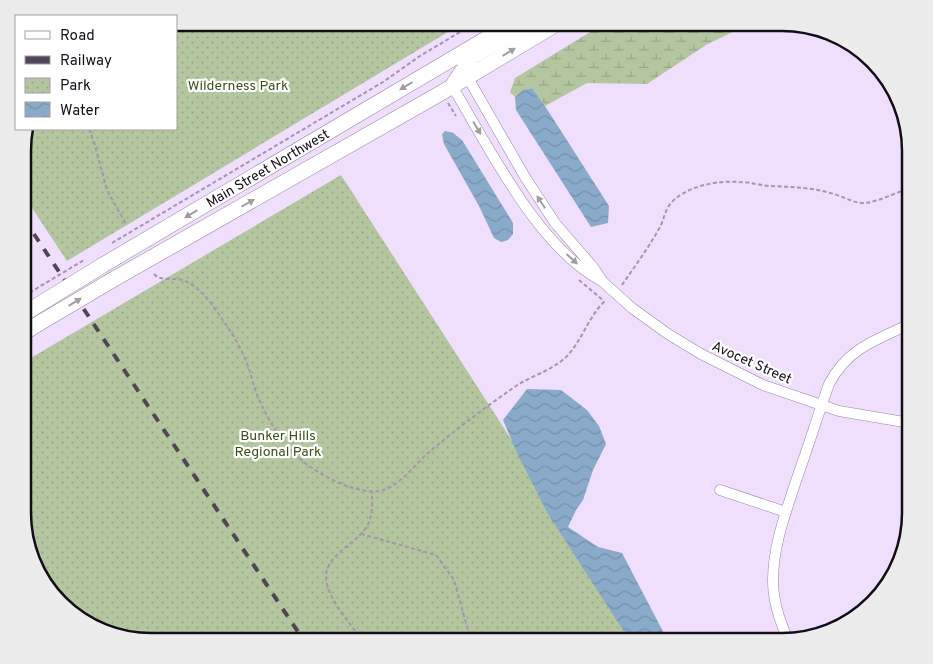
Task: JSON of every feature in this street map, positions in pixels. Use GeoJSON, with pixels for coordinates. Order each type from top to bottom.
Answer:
{"type":"FeatureCollection","features":[{"type":"Feature","properties":{"kind":"main road","name":"Main Street Northwest"},"geometry":{"type":"LineString","coordinates":[[31,309],[498,32]]}},
{"type":"Feature","properties":{"kind":"main road","name":"Main Street Northwest"},"geometry":{"type":"LineString","coordinates":[[465,75],[472,58],[516,32]]}},
{"type":"Feature","properties":{"kind":"main road","name":"Main Street Northwest"},"geometry":{"type":"LineString","coordinates":[[31,328],[114,278],[441,94],[465,75],[542,32]]}},
{"type":"Feature","properties":{"kind":"street","name":"Avocet Street"},"geometry":{"type":"LineString","coordinates":[[448,61],[465,75],[524,177],[555,223],[593,267],[603,282]]}},
{"type":"Feature","properties":{"kind":"street","name":"Avocet Street"},"geometry":{"type":"LineString","coordinates":[[452,86],[518,195],[552,240],[589,274],[603,282],[649,321],[701,354],[763,384],[839,412],[901,422]]}},
{"type":"Feature","properties":{"kind":"street"},"geometry":{"type":"LineString","coordinates":[[785,633],[775,601],[773,581],[776,546],[829,384],[836,371],[846,360],[869,342],[901,328]]}},
{"type":"Feature","properties":{"kind":"street"},"geometry":{"type":"LineString","coordinates":[[720,490],[786,512]]}},
{"type":"Feature","properties":{"kind":"path"},"geometry":{"type":"LineString","coordinates":[[110,244],[383,82],[420,56],[461,32]]}},
{"type":"Feature","properties":{"kind":"path"},"geometry":{"type":"LineString","coordinates":[[89,130],[107,190],[126,224]]}},
{"type":"Feature","properties":{"kind":"path"},"geometry":{"type":"LineString","coordinates":[[154,274],[160,278],[182,280],[189,283],[210,302],[234,336],[245,358],[255,390],[266,413],[285,443],[298,458],[318,471],[348,486],[372,491],[387,489],[394,485],[429,452],[493,401],[522,383],[553,368],[566,357],[597,309],[622,285],[661,225],[671,203],[679,196],[691,190],[729,181],[817,190],[854,202],[864,203],[901,191]]}},
{"type":"Feature","properties":{"kind":"path"},"geometry":{"type":"LineString","coordinates":[[31,292],[87,258]]}},
{"type":"Feature","properties":{"kind":"path"},"geometry":{"type":"LineString","coordinates":[[357,632],[332,596],[326,578],[330,564],[339,553],[362,534],[368,524],[371,513],[372,491]]}},
{"type":"Feature","properties":{"kind":"path"},"geometry":{"type":"LineString","coordinates":[[362,534],[436,555],[454,580],[469,633]]}},
{"type":"Feature","properties":{"kind":"green space","name":"Wilderness Park"},"geometry":{"type":"Polygon","coordinates":[[[178,32],[448,32],[67,261],[31,207],[31,152],[33,130],[178,130],[178,32]]]}},
{"type":"Feature","properties":{"kind":"green space"},"geometry":{"type":"Polygon","coordinates":[[[590,32],[733,32],[706,45],[647,84],[587,83],[545,106],[532,88],[523,90],[515,97],[510,92],[515,78],[590,32]]]}},
{"type":"Feature","properties":{"kind":"green space","name":"Bunker Hills Regional Park"},"geometry":{"type":"Polygon","coordinates":[[[341,175],[636,633],[144,632],[113,626],[91,617],[72,603],[56,586],[47,573],[35,544],[32,520],[32,358],[341,175]]]}},
{"type":"Feature","properties":{"kind":"water"},"geometry":{"type":"Polygon","coordinates":[[[532,88],[609,206],[608,223],[591,227],[516,110],[515,97],[523,90],[532,88]]]}},
{"type":"Feature","properties":{"kind":"water"},"geometry":{"type":"Polygon","coordinates":[[[445,131],[453,133],[462,140],[513,223],[513,234],[508,240],[501,242],[494,238],[479,206],[444,144],[442,134],[445,131]]]}},
{"type":"Feature","properties":{"kind":"water"},"geometry":{"type":"Polygon","coordinates":[[[527,389],[561,390],[587,410],[599,426],[606,444],[593,470],[583,500],[568,527],[598,547],[622,553],[664,633],[625,633],[548,514],[517,453],[503,420],[527,389]]]}},
{"type":"Feature","properties":{"kind":"railway"},"geometry":{"type":"LineString","coordinates":[[31,230],[298,632]]}}]}
